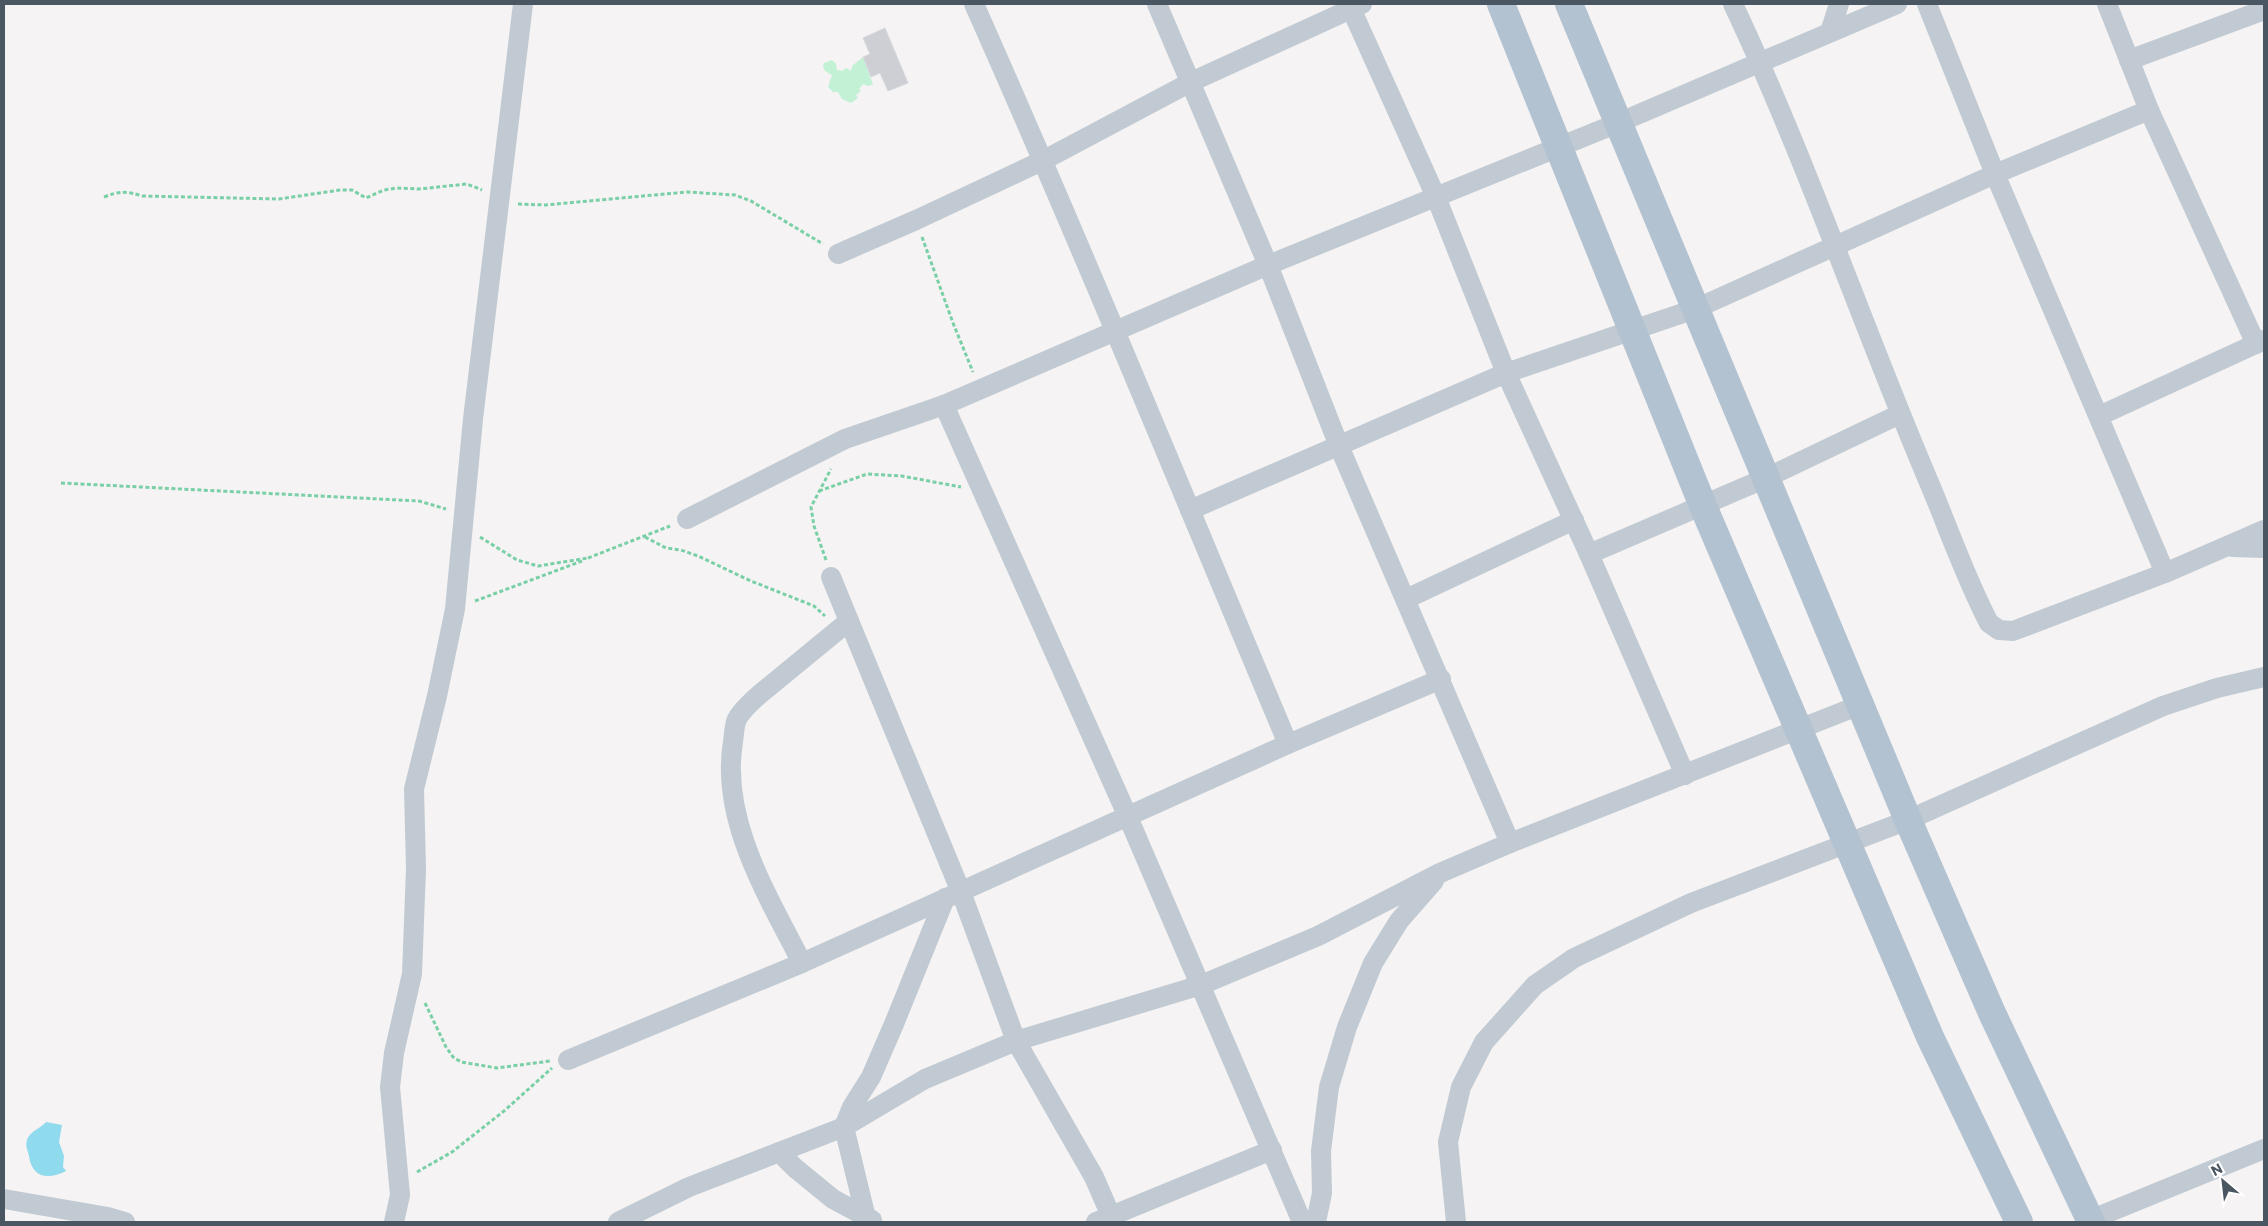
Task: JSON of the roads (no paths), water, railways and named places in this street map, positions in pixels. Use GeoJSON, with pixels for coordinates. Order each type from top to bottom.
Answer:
{"type":"FeatureCollection","features":[{"type":"Feature","properties":{"kind":"main road"},"geometry":{"type":"LineString","coordinates":[[1501,4],[1560,146],[1703,506],[1930,1037],[2019,1222]]}},
{"type":"Feature","properties":{"kind":"main road"},"geometry":{"type":"LineString","coordinates":[[1569,4],[1908,820],[1992,1013],[2089,1222]]}},
{"type":"Feature","properties":{"kind":"street"},"geometry":{"type":"LineString","coordinates":[[394,1222],[400,1195],[390,1086],[394,1053],[412,974],[416,869],[414,789],[437,696],[455,608],[498,198],[523,4]]}},
{"type":"Feature","properties":{"kind":"street"},"geometry":{"type":"LineString","coordinates":[[974,4],[1044,160],[1288,744]]}},
{"type":"Feature","properties":{"kind":"street"},"geometry":{"type":"LineString","coordinates":[[1157,4],[1268,266],[1339,446],[1441,679],[1510,843]]}},
{"type":"Feature","properties":{"kind":"street"},"geometry":{"type":"LineString","coordinates":[[1733,4],[1760,62],[1836,246],[1900,414],[1989,623],[1999,630],[2012,631],[2165,573],[2264,530]]}},
{"type":"Feature","properties":{"kind":"street"},"geometry":{"type":"LineString","coordinates":[[1830,32],[1839,4]]}},
{"type":"Feature","properties":{"kind":"street"},"geometry":{"type":"LineString","coordinates":[[687,519],[845,439],[944,405],[1268,266],[1618,122],[1897,4]]}},
{"type":"Feature","properties":{"kind":"street"},"geometry":{"type":"LineString","coordinates":[[1927,4],[1994,174],[2165,573]]}},
{"type":"Feature","properties":{"kind":"street"},"geometry":{"type":"LineString","coordinates":[[2099,416],[2260,342],[2149,110],[2107,4]]}},
{"type":"Feature","properties":{"kind":"street"},"geometry":{"type":"LineString","coordinates":[[838,254],[1044,160],[1191,82],[1354,6],[1436,197],[1506,373],[1574,520],[1685,775]]}},
{"type":"Feature","properties":{"kind":"street"},"geometry":{"type":"LineString","coordinates":[[2129,60],[2264,10]]}},
{"type":"Feature","properties":{"kind":"street"},"geometry":{"type":"LineString","coordinates":[[1190,510],[1506,373],[1695,309],[1994,174],[2149,110]]}},
{"type":"Feature","properties":{"kind":"street"},"geometry":{"type":"LineString","coordinates":[[944,405],[1128,816],[1302,1222]]}},
{"type":"Feature","properties":{"kind":"street"},"geometry":{"type":"LineString","coordinates":[[1589,554],[1766,478],[1900,414]]}},
{"type":"Feature","properties":{"kind":"street"},"geometry":{"type":"LineString","coordinates":[[1406,599],[1574,520]]}},
{"type":"Feature","properties":{"kind":"street"},"geometry":{"type":"LineString","coordinates":[[2228,547],[2264,548]]}},
{"type":"Feature","properties":{"kind":"street"},"geometry":{"type":"LineString","coordinates":[[831,578],[843,626],[953,895],[1016,1041],[1094,1177],[1103,1219],[1272,1150]]}},
{"type":"Feature","properties":{"kind":"street"},"geometry":{"type":"LineString","coordinates":[[802,963],[762,885],[748,848],[735,810],[730,762],[737,720],[748,706],[843,626]]}},
{"type":"Feature","properties":{"kind":"street"},"geometry":{"type":"LineString","coordinates":[[1456,1222],[1448,1142],[1460,1087],[1484,1042],[1536,985],[1574,958],[1691,903],[1908,820],[2164,706],[2217,688],[2264,678]]}},
{"type":"Feature","properties":{"kind":"street"},"geometry":{"type":"LineString","coordinates":[[568,1060],[802,963],[1288,744],[1441,679]]}},
{"type":"Feature","properties":{"kind":"street"},"geometry":{"type":"LineString","coordinates":[[618,1222],[689,1187],[844,1127],[925,1080],[1016,1041],[1201,985],[1318,936],[1440,873],[1510,843],[1860,705]]}},
{"type":"Feature","properties":{"kind":"street"},"geometry":{"type":"LineString","coordinates":[[1316,1222],[1322,1193],[1321,1151],[1329,1087],[1347,1028],[1373,963],[1400,921],[1440,873]]}},
{"type":"Feature","properties":{"kind":"street"},"geometry":{"type":"LineString","coordinates":[[869,1220],[844,1127],[852,1107],[871,1077],[953,895]]}},
{"type":"Feature","properties":{"kind":"street"},"geometry":{"type":"LineString","coordinates":[[2089,1222],[2264,1150]]}},
{"type":"Feature","properties":{"kind":"street"},"geometry":{"type":"LineString","coordinates":[[779,1152],[795,1168],[833,1199],[869,1220]]}},
{"type":"Feature","properties":{"kind":"street"},"geometry":{"type":"LineString","coordinates":[[4,1199],[108,1217],[125,1222]]}},
{"type":"Feature","properties":{"kind":"water"},"geometry":{"type":"Polygon","coordinates":[[[46,1122],[62,1125],[59,1142],[64,1156],[63,1167],[66,1171],[53,1176],[37,1173],[31,1163],[26,1144],[28,1137],[46,1122]]]}}]}
